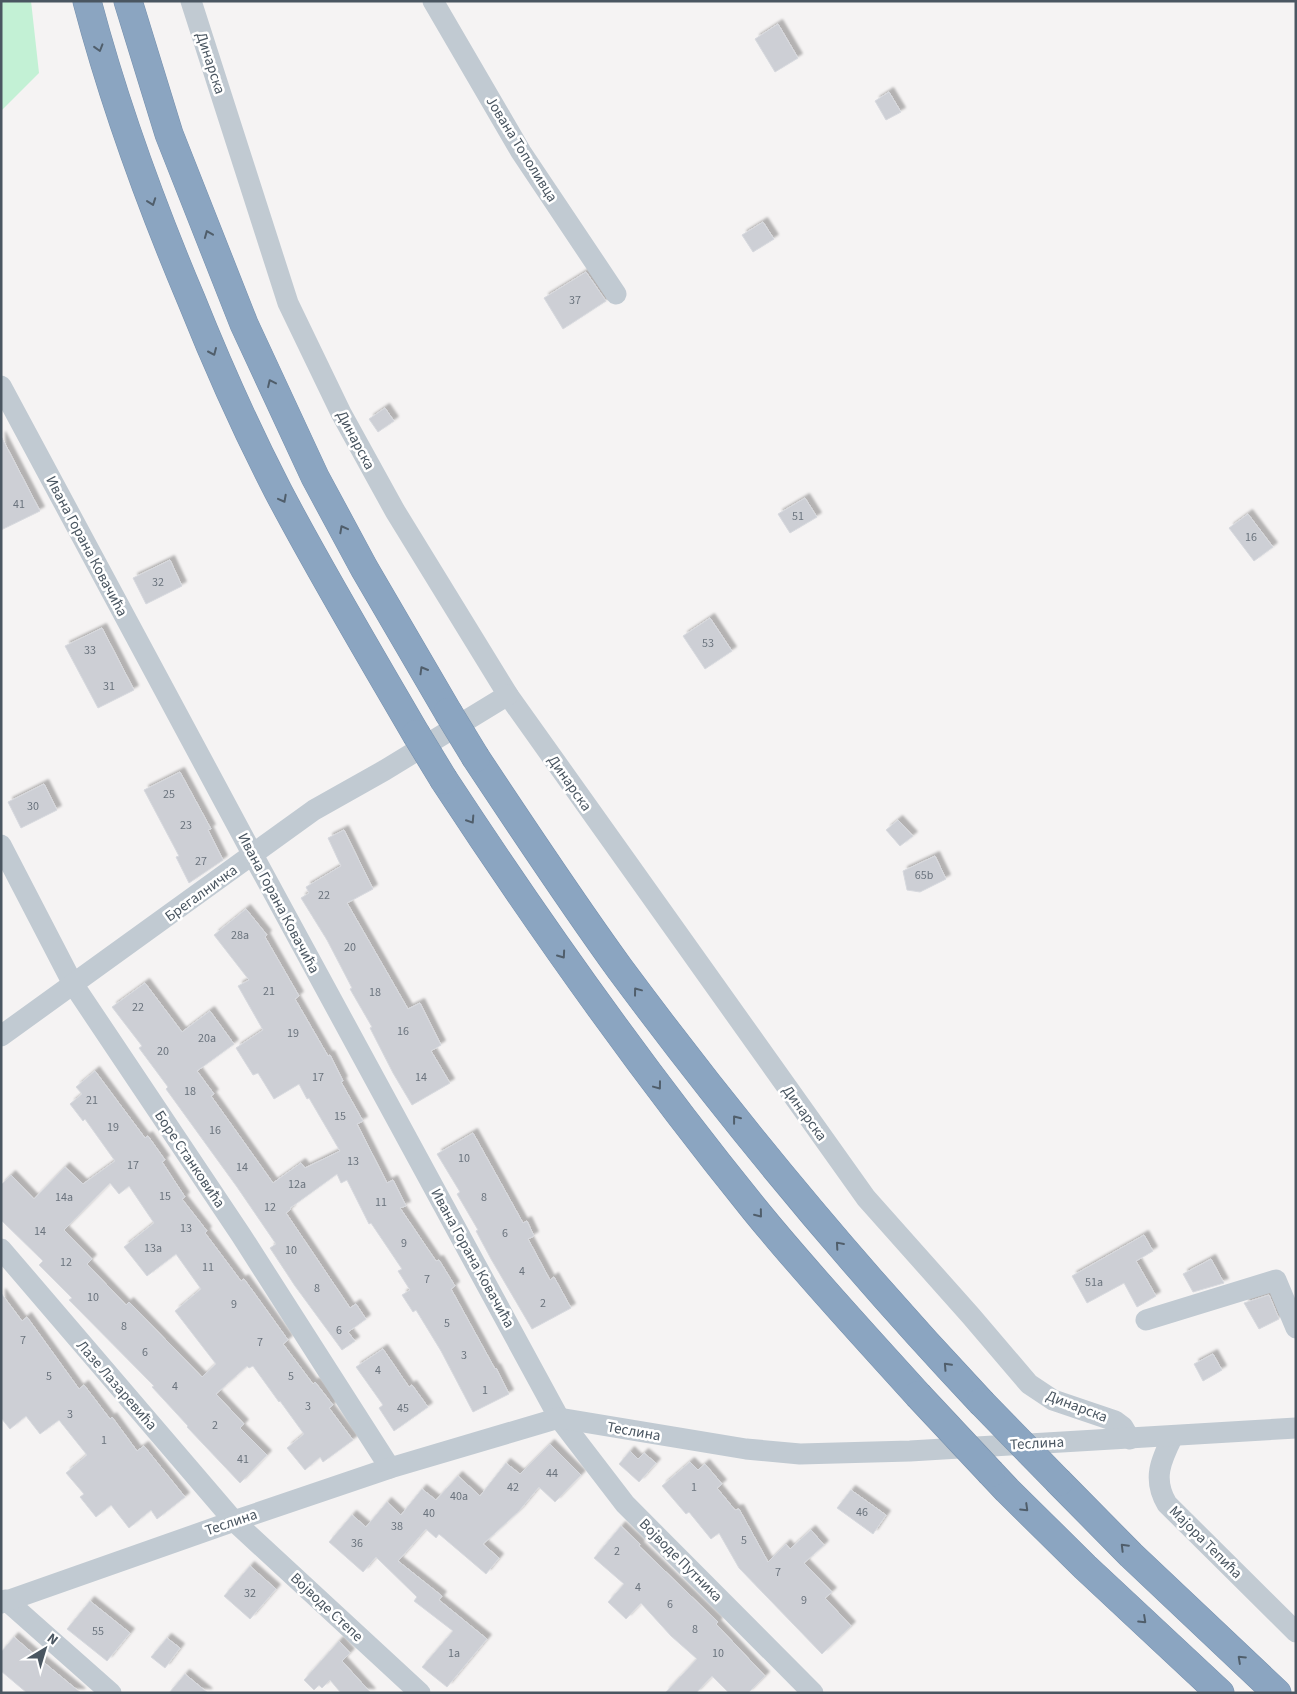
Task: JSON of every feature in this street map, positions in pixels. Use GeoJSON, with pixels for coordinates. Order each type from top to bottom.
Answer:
{"type":"FeatureCollection","features":[{"type":"Feature","properties":{"kind":"highway"},"geometry":{"type":"LineString","coordinates":[[86,1],[110,83],[152,203],[205,335],[252,440],[306,543],[416,734],[444,780],[531,910],[613,1026],[796,1260],[1007,1490],[1085,1567],[1220,1693]]}},
{"type":"Feature","properties":{"kind":"highway"},"geometry":{"type":"LineString","coordinates":[[128,1],[169,134],[244,324],[315,477],[364,568],[448,712],[546,864],[621,969],[757,1146],[837,1243],[916,1332],[1058,1482],[1131,1555],[1277,1693]]}},
{"type":"Feature","properties":{"kind":"street","name":"Динарска"},"geometry":{"type":"LineString","coordinates":[[191,1],[288,303],[341,413],[395,511],[508,695],[866,1198],[1029,1384],[1053,1400],[1115,1421],[1123,1427],[1130,1439]]}},
{"type":"Feature","properties":{"kind":"street","name":"Јована Тополивца"},"geometry":{"type":"LineString","coordinates":[[433,1],[521,152],[616,294]]}},
{"type":"Feature","properties":{"kind":"street","name":"Ивана Горана Ковачића"},"geometry":{"type":"LineString","coordinates":[[1,386],[559,1418]]}},
{"type":"Feature","properties":{"kind":"street","name":"Брегалничка"},"geometry":{"type":"LineString","coordinates":[[1,1036],[314,810],[385,770],[508,695]]}},
{"type":"Feature","properties":{"kind":"street","name":"Боре Станковића"},"geometry":{"type":"LineString","coordinates":[[1,845],[73,984],[241,1235],[390,1468]]}},
{"type":"Feature","properties":{"kind":"street","name":"Лазе Лазаревића"},"geometry":{"type":"LineString","coordinates":[[1,1249],[234,1520]]}},
{"type":"Feature","properties":{"kind":"street"},"geometry":{"type":"LineString","coordinates":[[1146,1320],[1276,1280],[1296,1328]]}},
{"type":"Feature","properties":{"kind":"street","name":"Теслина"},"geometry":{"type":"LineString","coordinates":[[4,1602],[234,1520],[390,1468],[559,1418],[746,1449],[800,1454],[910,1451],[1296,1428]]}},
{"type":"Feature","properties":{"kind":"street","name":"Војводе Путника"},"geometry":{"type":"LineString","coordinates":[[559,1418],[625,1504],[813,1693]]}},
{"type":"Feature","properties":{"kind":"street","name":"Мајора Тепића"},"geometry":{"type":"LineString","coordinates":[[1173,1436],[1167,1448],[1158,1482],[1161,1494],[1167,1504],[1296,1632]]}},
{"type":"Feature","properties":{"kind":"street","name":"Војводе Степе"},"geometry":{"type":"LineString","coordinates":[[234,1520],[420,1693]]}},
{"type":"Feature","properties":{"kind":"street"},"geometry":{"type":"LineString","coordinates":[[4,1602],[111,1693]]}},
{"type":"Feature","properties":{"kind":"green space"},"geometry":{"type":"Polygon","coordinates":[[[1,1],[31,1],[39,73],[1,111],[1,1]]]}},
{"type":"Feature","properties":{"kind":"building"},"geometry":{"type":"Polygon","coordinates":[[[778,24],[798,58],[775,72],[755,39],[778,24]]]}},
{"type":"Feature","properties":{"kind":"building"},"geometry":{"type":"Polygon","coordinates":[[[889,92],[901,112],[886,120],[875,101],[889,92]]]}},
{"type":"Feature","properties":{"kind":"building"},"geometry":{"type":"Polygon","coordinates":[[[763,222],[774,239],[753,252],[742,235],[763,222]]]}},
{"type":"Feature","properties":{"kind":"building"},"geometry":{"type":"Polygon","coordinates":[[[586,272],[606,301],[563,329],[544,298],[586,272]]]}},
{"type":"Feature","properties":{"kind":"building"},"geometry":{"type":"Polygon","coordinates":[[[385,408],[394,421],[378,432],[369,419],[385,408]]]}},
{"type":"Feature","properties":{"kind":"building"},"geometry":{"type":"Polygon","coordinates":[[[1,436],[40,511],[1,530],[1,436]]]}},
{"type":"Feature","properties":{"kind":"building"},"geometry":{"type":"Polygon","coordinates":[[[805,498],[817,517],[790,533],[778,514],[805,498]]]}},
{"type":"Feature","properties":{"kind":"building"},"geometry":{"type":"Polygon","coordinates":[[[1248,514],[1273,547],[1254,561],[1229,528],[1248,514]]]}},
{"type":"Feature","properties":{"kind":"building"},"geometry":{"type":"Polygon","coordinates":[[[170,560],[182,586],[146,604],[133,578],[170,560]]]}},
{"type":"Feature","properties":{"kind":"building"},"geometry":{"type":"Polygon","coordinates":[[[710,618],[732,651],[705,669],[683,636],[710,618]]]}},
{"type":"Feature","properties":{"kind":"building"},"geometry":{"type":"Polygon","coordinates":[[[102,628],[134,690],[98,708],[65,646],[102,628]]]}},
{"type":"Feature","properties":{"kind":"building"},"geometry":{"type":"Polygon","coordinates":[[[180,772],[211,829],[208,830],[223,860],[189,883],[176,857],[179,856],[144,790],[180,772]]]}},
{"type":"Feature","properties":{"kind":"building"},"geometry":{"type":"Polygon","coordinates":[[[44,784],[57,810],[21,828],[8,802],[44,784]]]}},
{"type":"Feature","properties":{"kind":"building"},"geometry":{"type":"Polygon","coordinates":[[[898,820],[913,836],[900,846],[886,830],[898,820]]]}},
{"type":"Feature","properties":{"kind":"building"},"geometry":{"type":"Polygon","coordinates":[[[344,830],[373,889],[347,903],[408,1009],[420,1003],[441,1045],[431,1051],[450,1083],[412,1105],[393,1073],[370,1028],[372,1027],[350,989],[352,988],[327,940],[301,898],[309,893],[306,887],[341,866],[328,838],[344,830]]]}},
{"type":"Feature","properties":{"kind":"building"},"geometry":{"type":"Polygon","coordinates":[[[935,856],[946,879],[920,892],[907,890],[903,871],[935,856]]]}},
{"type":"Feature","properties":{"kind":"building"},"geometry":{"type":"Polygon","coordinates":[[[246,909],[267,935],[265,937],[299,996],[295,999],[328,1056],[330,1055],[343,1081],[341,1082],[363,1121],[357,1124],[387,1183],[393,1180],[406,1206],[400,1208],[436,1261],[439,1260],[455,1286],[451,1289],[509,1394],[473,1412],[441,1351],[416,1310],[413,1312],[402,1295],[410,1290],[398,1271],[402,1269],[371,1223],[369,1224],[347,1180],[341,1183],[337,1174],[290,1208],[286,1213],[350,1308],[356,1304],[366,1319],[348,1332],[355,1341],[342,1350],[270,1248],[276,1244],[166,1089],[168,1087],[139,1048],[142,1046],[112,1007],[145,983],[182,1032],[210,1011],[234,1044],[197,1071],[214,1094],[211,1096],[273,1183],[301,1163],[305,1168],[340,1151],[299,1084],[274,1099],[258,1073],[253,1075],[236,1048],[263,1030],[238,986],[249,980],[214,935],[246,909]]]}},
{"type":"Feature","properties":{"kind":"building"},"geometry":{"type":"Polygon","coordinates":[[[95,1071],[145,1138],[148,1136],[165,1160],[162,1162],[185,1197],[182,1199],[207,1231],[205,1233],[241,1281],[244,1279],[288,1340],[283,1344],[313,1384],[315,1382],[333,1405],[329,1408],[353,1440],[323,1462],[320,1457],[305,1470],[287,1448],[304,1434],[253,1366],[249,1368],[247,1366],[216,1394],[244,1424],[240,1428],[267,1455],[240,1483],[187,1427],[152,1387],[154,1386],[69,1300],[72,1298],[39,1265],[43,1261],[1,1220],[1,1185],[11,1175],[34,1199],[65,1167],[83,1184],[115,1161],[85,1119],[83,1121],[70,1104],[82,1094],[76,1087],[95,1071]],[[110,1183],[64,1230],[92,1259],[87,1264],[126,1305],[129,1302],[202,1377],[216,1364],[175,1311],[201,1289],[176,1254],[147,1276],[124,1247],[154,1223],[129,1186],[119,1194],[110,1183]]]}},
{"type":"Feature","properties":{"kind":"building"},"geometry":{"type":"Polygon","coordinates":[[[473,1133],[523,1223],[527,1221],[534,1236],[528,1239],[550,1280],[554,1277],[571,1308],[532,1329],[491,1259],[476,1231],[478,1230],[457,1194],[460,1192],[437,1154],[473,1133]]]}},
{"type":"Feature","properties":{"kind":"building"},"geometry":{"type":"Polygon","coordinates":[[[1144,1235],[1153,1251],[1136,1261],[1156,1296],[1137,1307],[1124,1283],[1087,1303],[1072,1276],[1144,1235]]]}},
{"type":"Feature","properties":{"kind":"building"},"geometry":{"type":"Polygon","coordinates":[[[1211,1259],[1224,1283],[1193,1292],[1183,1274],[1211,1259]]]}},
{"type":"Feature","properties":{"kind":"building"},"geometry":{"type":"Polygon","coordinates":[[[1,1293],[22,1321],[27,1317],[79,1389],[84,1385],[110,1419],[112,1417],[137,1451],[144,1446],[185,1497],[157,1519],[151,1510],[129,1528],[111,1505],[96,1517],[80,1497],[84,1494],[66,1473],[87,1455],[59,1420],[40,1434],[26,1416],[10,1429],[1,1418],[1,1293]]]}},
{"type":"Feature","properties":{"kind":"building"},"geometry":{"type":"Polygon","coordinates":[[[1269,1295],[1279,1319],[1259,1329],[1244,1303],[1269,1295]]]}},
{"type":"Feature","properties":{"kind":"building"},"geometry":{"type":"Polygon","coordinates":[[[383,1349],[409,1387],[412,1385],[428,1407],[394,1431],[379,1408],[383,1405],[356,1367],[383,1349]]]}},
{"type":"Feature","properties":{"kind":"building"},"geometry":{"type":"Polygon","coordinates":[[[1213,1354],[1222,1370],[1203,1381],[1194,1364],[1213,1354]]]}},
{"type":"Feature","properties":{"kind":"building"},"geometry":{"type":"Polygon","coordinates":[[[550,1444],[581,1475],[555,1502],[539,1487],[519,1511],[483,1544],[499,1558],[486,1574],[439,1534],[436,1538],[426,1529],[398,1561],[442,1596],[439,1600],[487,1639],[447,1687],[422,1667],[453,1631],[414,1601],[417,1597],[376,1557],[363,1572],[329,1542],[352,1515],[366,1527],[387,1502],[401,1515],[422,1489],[436,1500],[458,1476],[480,1496],[506,1463],[520,1474],[550,1444]]]}},
{"type":"Feature","properties":{"kind":"building"},"geometry":{"type":"Polygon","coordinates":[[[630,1451],[638,1459],[644,1453],[656,1463],[639,1482],[619,1464],[630,1451]]]}},
{"type":"Feature","properties":{"kind":"building"},"geometry":{"type":"Polygon","coordinates":[[[690,1462],[698,1470],[705,1464],[722,1484],[717,1488],[735,1510],[739,1509],[768,1562],[786,1544],[790,1549],[811,1530],[824,1545],[804,1563],[832,1592],[825,1598],[851,1626],[822,1654],[739,1568],[719,1533],[711,1539],[689,1512],[686,1514],[662,1486],[690,1462]]]}},
{"type":"Feature","properties":{"kind":"building"},"geometry":{"type":"Polygon","coordinates":[[[851,1490],[886,1515],[873,1534],[837,1508],[851,1490]]]}},
{"type":"Feature","properties":{"kind":"building"},"geometry":{"type":"Polygon","coordinates":[[[621,1526],[640,1544],[639,1546],[718,1622],[716,1624],[765,1676],[748,1693],[729,1693],[712,1676],[696,1693],[665,1693],[697,1659],[671,1636],[641,1603],[626,1619],[608,1602],[624,1584],[594,1558],[621,1526]]]}},
{"type":"Feature","properties":{"kind":"building"},"geometry":{"type":"Polygon","coordinates":[[[250,1566],[276,1589],[250,1619],[224,1596],[250,1566]]]}},
{"type":"Feature","properties":{"kind":"building"},"geometry":{"type":"Polygon","coordinates":[[[90,1601],[130,1633],[107,1661],[67,1629],[90,1601]]]}},
{"type":"Feature","properties":{"kind":"building"},"geometry":{"type":"Polygon","coordinates":[[[14,1637],[81,1693],[27,1693],[1,1671],[1,1652],[14,1637]]]}},
{"type":"Feature","properties":{"kind":"building"},"geometry":{"type":"Polygon","coordinates":[[[167,1638],[180,1648],[165,1668],[151,1657],[167,1638]]]}},
{"type":"Feature","properties":{"kind":"building"},"geometry":{"type":"Polygon","coordinates":[[[339,1641],[350,1653],[342,1661],[371,1693],[341,1693],[330,1680],[322,1688],[319,1685],[314,1690],[304,1680],[339,1641]]]}},
{"type":"Feature","properties":{"kind":"building"},"geometry":{"type":"Polygon","coordinates":[[[185,1674],[208,1693],[169,1693],[185,1674]]]}}]}
